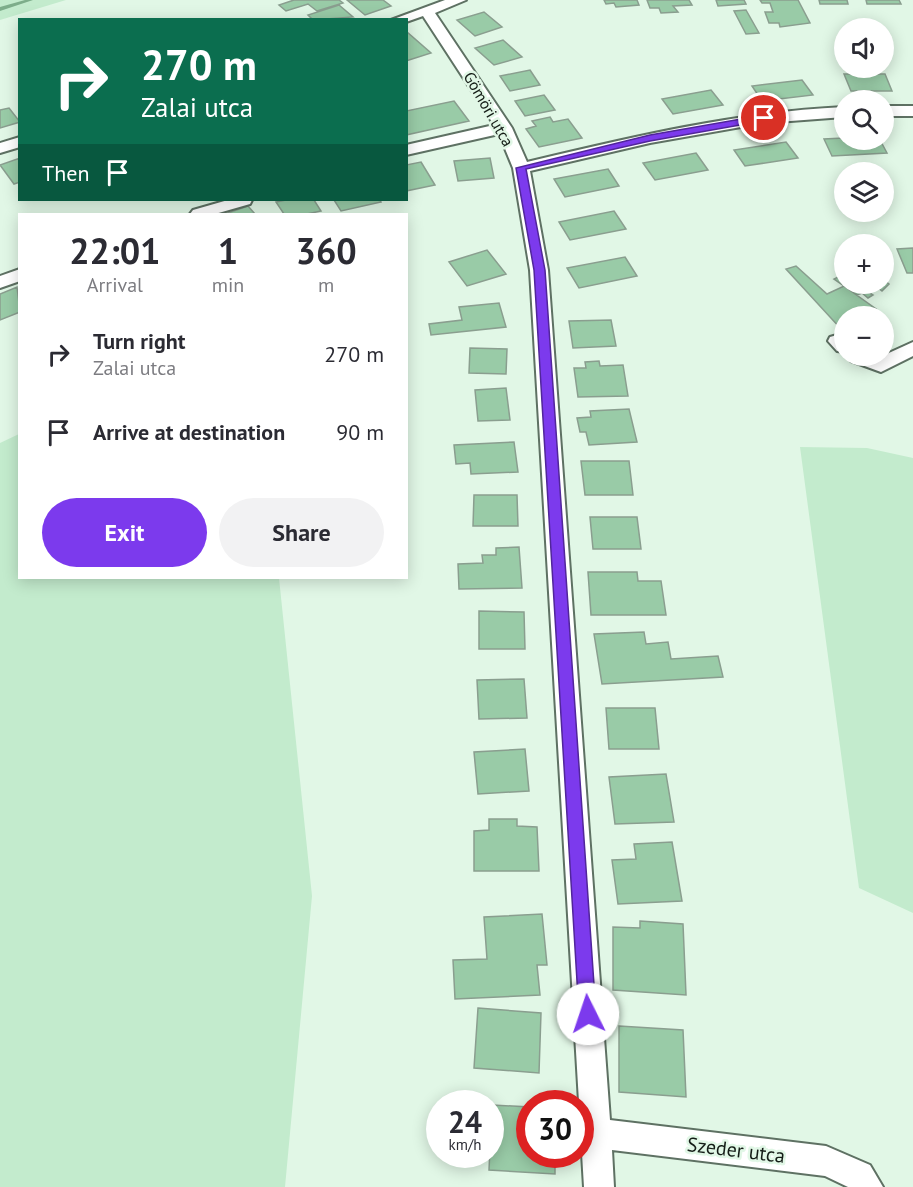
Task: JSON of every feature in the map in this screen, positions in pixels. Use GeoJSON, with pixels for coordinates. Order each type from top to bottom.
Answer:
{"type":"FeatureCollection","features":[{"type":"Feature","properties":{"kind":"street"},"geometry":{"type":"LineString","coordinates":[[404,18],[459,0]]}},
{"type":"Feature","properties":{"kind":"street","name":"Gömöri utca"},"geometry":{"type":"LineString","coordinates":[[426,10],[504,128],[521,168],[539,270],[599,1187]]}},
{"type":"Feature","properties":{"kind":"street"},"geometry":{"type":"LineString","coordinates":[[894,111],[913,111]]}},
{"type":"Feature","properties":{"kind":"street"},"geometry":{"type":"LineString","coordinates":[[521,168],[650,138],[764,118],[834,113]]}},
{"type":"Feature","properties":{"kind":"street"},"geometry":{"type":"LineString","coordinates":[[408,150],[504,128]]}},
{"type":"Feature","properties":{"kind":"street"},"geometry":{"type":"LineString","coordinates":[[0,148],[18,143]]}},
{"type":"Feature","properties":{"kind":"street"},"geometry":{"type":"LineString","coordinates":[[202,213],[241,201]]}},
{"type":"Feature","properties":{"kind":"street"},"geometry":{"type":"LineString","coordinates":[[0,282],[18,276]]}},
{"type":"Feature","properties":{"kind":"street"},"geometry":{"type":"LineString","coordinates":[[894,358],[913,348]]}},
{"type":"Feature","properties":{"kind":"street","name":"Szeder utca"},"geometry":{"type":"LineString","coordinates":[[596,1133],[826,1161],[859,1176],[868,1187]]}},
{"type":"Feature","properties":{"kind":"green space"},"geometry":{"type":"Polygon","coordinates":[[[0,0],[66,0],[0,20],[0,0]]]}},
{"type":"Feature","properties":{"kind":"green space"},"geometry":{"type":"Polygon","coordinates":[[[18,434],[18,579],[279,579],[312,896],[285,1187],[0,1187],[0,443],[18,434]]]}},
{"type":"Feature","properties":{"kind":"green space"},"geometry":{"type":"Polygon","coordinates":[[[800,447],[867,448],[913,458],[913,913],[859,888],[800,447]]]}},
{"type":"Feature","properties":{"kind":"building"},"geometry":{"type":"Polygon","coordinates":[[[294,0],[339,0],[343,3],[317,11],[308,4],[286,11],[279,5],[294,0]]]}},
{"type":"Feature","properties":{"kind":"building"},"geometry":{"type":"Polygon","coordinates":[[[347,0],[383,0],[391,6],[365,15],[347,0]]]}},
{"type":"Feature","properties":{"kind":"building"},"geometry":{"type":"Polygon","coordinates":[[[604,0],[637,0],[639,5],[616,7],[614,3],[606,4],[604,0]]]}},
{"type":"Feature","properties":{"kind":"building"},"geometry":{"type":"Polygon","coordinates":[[[647,0],[689,0],[692,5],[673,6],[678,12],[661,13],[659,8],[650,8],[647,0]]]}},
{"type":"Feature","properties":{"kind":"building"},"geometry":{"type":"Polygon","coordinates":[[[716,0],[744,0],[746,4],[718,6],[716,0]]]}},
{"type":"Feature","properties":{"kind":"building"},"geometry":{"type":"Polygon","coordinates":[[[760,0],[798,0],[810,23],[780,27],[779,23],[769,23],[765,12],[773,12],[770,3],[762,3],[760,0]]]}},
{"type":"Feature","properties":{"kind":"building"},"geometry":{"type":"Polygon","coordinates":[[[819,0],[847,0],[848,4],[820,4],[819,0]]]}},
{"type":"Feature","properties":{"kind":"building"},"geometry":{"type":"Polygon","coordinates":[[[866,0],[899,0],[901,4],[867,4],[866,0]]]}},
{"type":"Feature","properties":{"kind":"building"},"geometry":{"type":"Polygon","coordinates":[[[339,5],[353,17],[311,18],[308,15],[339,5]]]}},
{"type":"Feature","properties":{"kind":"building"},"geometry":{"type":"Polygon","coordinates":[[[746,10],[759,33],[746,34],[734,11],[746,10]]]}},
{"type":"Feature","properties":{"kind":"building"},"geometry":{"type":"Polygon","coordinates":[[[484,12],[502,27],[475,36],[457,20],[484,12]]]}},
{"type":"Feature","properties":{"kind":"building"},"geometry":{"type":"Polygon","coordinates":[[[408,33],[431,53],[408,60],[408,33]]]}},
{"type":"Feature","properties":{"kind":"building"},"geometry":{"type":"Polygon","coordinates":[[[503,40],[522,57],[494,65],[475,48],[503,40]]]}},
{"type":"Feature","properties":{"kind":"building"},"geometry":{"type":"Polygon","coordinates":[[[530,70],[540,85],[510,91],[500,76],[530,70]]]}},
{"type":"Feature","properties":{"kind":"building"},"geometry":{"type":"Polygon","coordinates":[[[846,78],[887,78],[892,90],[851,90],[846,78]]]}},
{"type":"Feature","properties":{"kind":"building"},"geometry":{"type":"Polygon","coordinates":[[[802,80],[813,95],[762,101],[752,86],[802,80]]]}},
{"type":"Feature","properties":{"kind":"building"},"geometry":{"type":"Polygon","coordinates":[[[711,90],[723,105],[673,114],[662,99],[711,90]]]}},
{"type":"Feature","properties":{"kind":"building"},"geometry":{"type":"Polygon","coordinates":[[[544,95],[555,110],[525,116],[515,101],[544,95]]]}},
{"type":"Feature","properties":{"kind":"building"},"geometry":{"type":"Polygon","coordinates":[[[454,101],[469,121],[408,135],[408,111],[454,101]]]}},
{"type":"Feature","properties":{"kind":"building"},"geometry":{"type":"Polygon","coordinates":[[[9,108],[18,123],[0,128],[0,110],[9,108]]]}},
{"type":"Feature","properties":{"kind":"building"},"geometry":{"type":"Polygon","coordinates":[[[550,117],[553,122],[568,119],[582,138],[539,147],[526,129],[536,126],[532,121],[550,117]]]}},
{"type":"Feature","properties":{"kind":"building"},"geometry":{"type":"Polygon","coordinates":[[[834,138],[834,150],[885,150],[887,153],[832,156],[824,139],[834,138]]]}},
{"type":"Feature","properties":{"kind":"building"},"geometry":{"type":"Polygon","coordinates":[[[786,142],[798,158],[745,166],[734,150],[786,142]]]}},
{"type":"Feature","properties":{"kind":"building"},"geometry":{"type":"Polygon","coordinates":[[[696,153],[708,170],[655,180],[643,163],[696,153]]]}},
{"type":"Feature","properties":{"kind":"building"},"geometry":{"type":"Polygon","coordinates":[[[490,158],[494,178],[458,181],[454,161],[490,158]]]}},
{"type":"Feature","properties":{"kind":"building"},"geometry":{"type":"Polygon","coordinates":[[[18,159],[18,183],[14,184],[0,165],[18,159]]]}},
{"type":"Feature","properties":{"kind":"building"},"geometry":{"type":"Polygon","coordinates":[[[421,162],[435,185],[408,191],[408,165],[421,162]]]}},
{"type":"Feature","properties":{"kind":"building"},"geometry":{"type":"Polygon","coordinates":[[[608,169],[619,186],[565,197],[554,179],[608,169]]]}},
{"type":"Feature","properties":{"kind":"building"},"geometry":{"type":"Polygon","coordinates":[[[315,201],[321,211],[283,213],[276,202],[315,201]]]}},
{"type":"Feature","properties":{"kind":"building"},"geometry":{"type":"Polygon","coordinates":[[[335,201],[381,202],[341,211],[335,201]]]}},
{"type":"Feature","properties":{"kind":"building"},"geometry":{"type":"Polygon","coordinates":[[[248,206],[254,213],[228,213],[248,206]]]}},
{"type":"Feature","properties":{"kind":"building"},"geometry":{"type":"Polygon","coordinates":[[[614,211],[626,229],[570,240],[559,222],[614,211]]]}},
{"type":"Feature","properties":{"kind":"building"},"geometry":{"type":"Polygon","coordinates":[[[913,248],[913,273],[907,273],[897,249],[913,248]]]}},
{"type":"Feature","properties":{"kind":"building"},"geometry":{"type":"Polygon","coordinates":[[[487,250],[506,274],[467,286],[449,262],[487,250]]]}},
{"type":"Feature","properties":{"kind":"building"},"geometry":{"type":"Polygon","coordinates":[[[625,257],[637,276],[579,288],[567,268],[625,257]]]}},
{"type":"Feature","properties":{"kind":"building"},"geometry":{"type":"Polygon","coordinates":[[[796,266],[827,294],[834,291],[834,294],[855,294],[872,306],[834,306],[834,321],[786,269],[796,266]]]}},
{"type":"Feature","properties":{"kind":"building"},"geometry":{"type":"Polygon","coordinates":[[[17,287],[18,313],[0,320],[0,294],[17,287]]]}},
{"type":"Feature","properties":{"kind":"building"},"geometry":{"type":"Polygon","coordinates":[[[499,303],[506,327],[431,335],[429,324],[462,320],[459,307],[499,303]]]}},
{"type":"Feature","properties":{"kind":"building"},"geometry":{"type":"Polygon","coordinates":[[[611,320],[616,346],[573,348],[569,321],[611,320]]]}},
{"type":"Feature","properties":{"kind":"building"},"geometry":{"type":"Polygon","coordinates":[[[470,348],[507,349],[506,374],[469,373],[470,348]]]}},
{"type":"Feature","properties":{"kind":"building"},"geometry":{"type":"Polygon","coordinates":[[[599,361],[600,366],[623,365],[628,396],[578,397],[574,368],[586,368],[585,362],[599,361]]]}},
{"type":"Feature","properties":{"kind":"building"},"geometry":{"type":"Polygon","coordinates":[[[506,388],[510,420],[478,421],[475,390],[506,388]]]}},
{"type":"Feature","properties":{"kind":"building"},"geometry":{"type":"Polygon","coordinates":[[[629,409],[637,442],[589,445],[586,432],[580,432],[577,418],[591,417],[590,411],[629,409]]]}},
{"type":"Feature","properties":{"kind":"building"},"geometry":{"type":"Polygon","coordinates":[[[514,442],[518,472],[471,474],[470,463],[456,464],[454,445],[514,442]]]}},
{"type":"Feature","properties":{"kind":"building"},"geometry":{"type":"Polygon","coordinates":[[[581,461],[629,461],[633,495],[585,495],[581,461]]]}},
{"type":"Feature","properties":{"kind":"building"},"geometry":{"type":"Polygon","coordinates":[[[474,495],[517,495],[518,526],[473,526],[474,495]]]}},
{"type":"Feature","properties":{"kind":"building"},"geometry":{"type":"Polygon","coordinates":[[[590,517],[637,517],[641,549],[593,549],[590,517]]]}},
{"type":"Feature","properties":{"kind":"building"},"geometry":{"type":"Polygon","coordinates":[[[519,547],[522,588],[459,589],[458,564],[483,563],[482,555],[496,555],[496,548],[519,547]]]}},
{"type":"Feature","properties":{"kind":"building"},"geometry":{"type":"Polygon","coordinates":[[[588,572],[637,572],[638,581],[661,581],[666,615],[591,615],[588,572]]]}},
{"type":"Feature","properties":{"kind":"building"},"geometry":{"type":"Polygon","coordinates":[[[479,611],[524,612],[525,649],[479,649],[479,611]]]}},
{"type":"Feature","properties":{"kind":"building"},"geometry":{"type":"Polygon","coordinates":[[[644,632],[646,644],[668,642],[671,659],[718,656],[723,677],[602,684],[594,634],[644,632]]]}},
{"type":"Feature","properties":{"kind":"building"},"geometry":{"type":"Polygon","coordinates":[[[524,679],[527,718],[479,719],[477,680],[524,679]]]}},
{"type":"Feature","properties":{"kind":"building"},"geometry":{"type":"Polygon","coordinates":[[[606,708],[655,708],[659,749],[609,749],[606,708]]]}},
{"type":"Feature","properties":{"kind":"building"},"geometry":{"type":"Polygon","coordinates":[[[525,749],[529,791],[478,794],[474,752],[525,749]]]}},
{"type":"Feature","properties":{"kind":"building"},"geometry":{"type":"Polygon","coordinates":[[[666,774],[674,822],[615,824],[609,777],[666,774]]]}},
{"type":"Feature","properties":{"kind":"building"},"geometry":{"type":"Polygon","coordinates":[[[489,819],[517,819],[517,826],[537,827],[539,871],[474,871],[474,831],[489,830],[489,819]]]}},
{"type":"Feature","properties":{"kind":"building"},"geometry":{"type":"Polygon","coordinates":[[[672,842],[682,901],[618,904],[612,860],[636,859],[634,844],[672,842]]]}},
{"type":"Feature","properties":{"kind":"building"},"geometry":{"type":"Polygon","coordinates":[[[542,914],[547,965],[537,965],[540,995],[455,999],[453,960],[487,959],[484,917],[542,914]]]}},
{"type":"Feature","properties":{"kind":"building"},"geometry":{"type":"Polygon","coordinates":[[[640,921],[683,924],[686,995],[613,990],[613,927],[640,928],[640,921]]]}},
{"type":"Feature","properties":{"kind":"building"},"geometry":{"type":"Polygon","coordinates":[[[478,1008],[541,1013],[539,1073],[474,1068],[478,1008]]]}},
{"type":"Feature","properties":{"kind":"building"},"geometry":{"type":"Polygon","coordinates":[[[619,1026],[683,1030],[686,1097],[619,1092],[619,1026]]]}},
{"type":"Feature","properties":{"kind":"building"},"geometry":{"type":"Polygon","coordinates":[[[504,1106],[516,1106],[516,1168],[555,1168],[555,1174],[489,1170],[489,1168],[504,1168],[504,1106]]]}},
{"type":"Feature","properties":{"kind":"waterway"},"geometry":{"type":"LineString","coordinates":[[0,9],[30,0]]}},
{"type":"Feature","properties":{"kind":"route"},"geometry":{"type":"LineString","coordinates":[[588,1014],[539,270],[521,168],[650,138],[764,118]]}}]}
